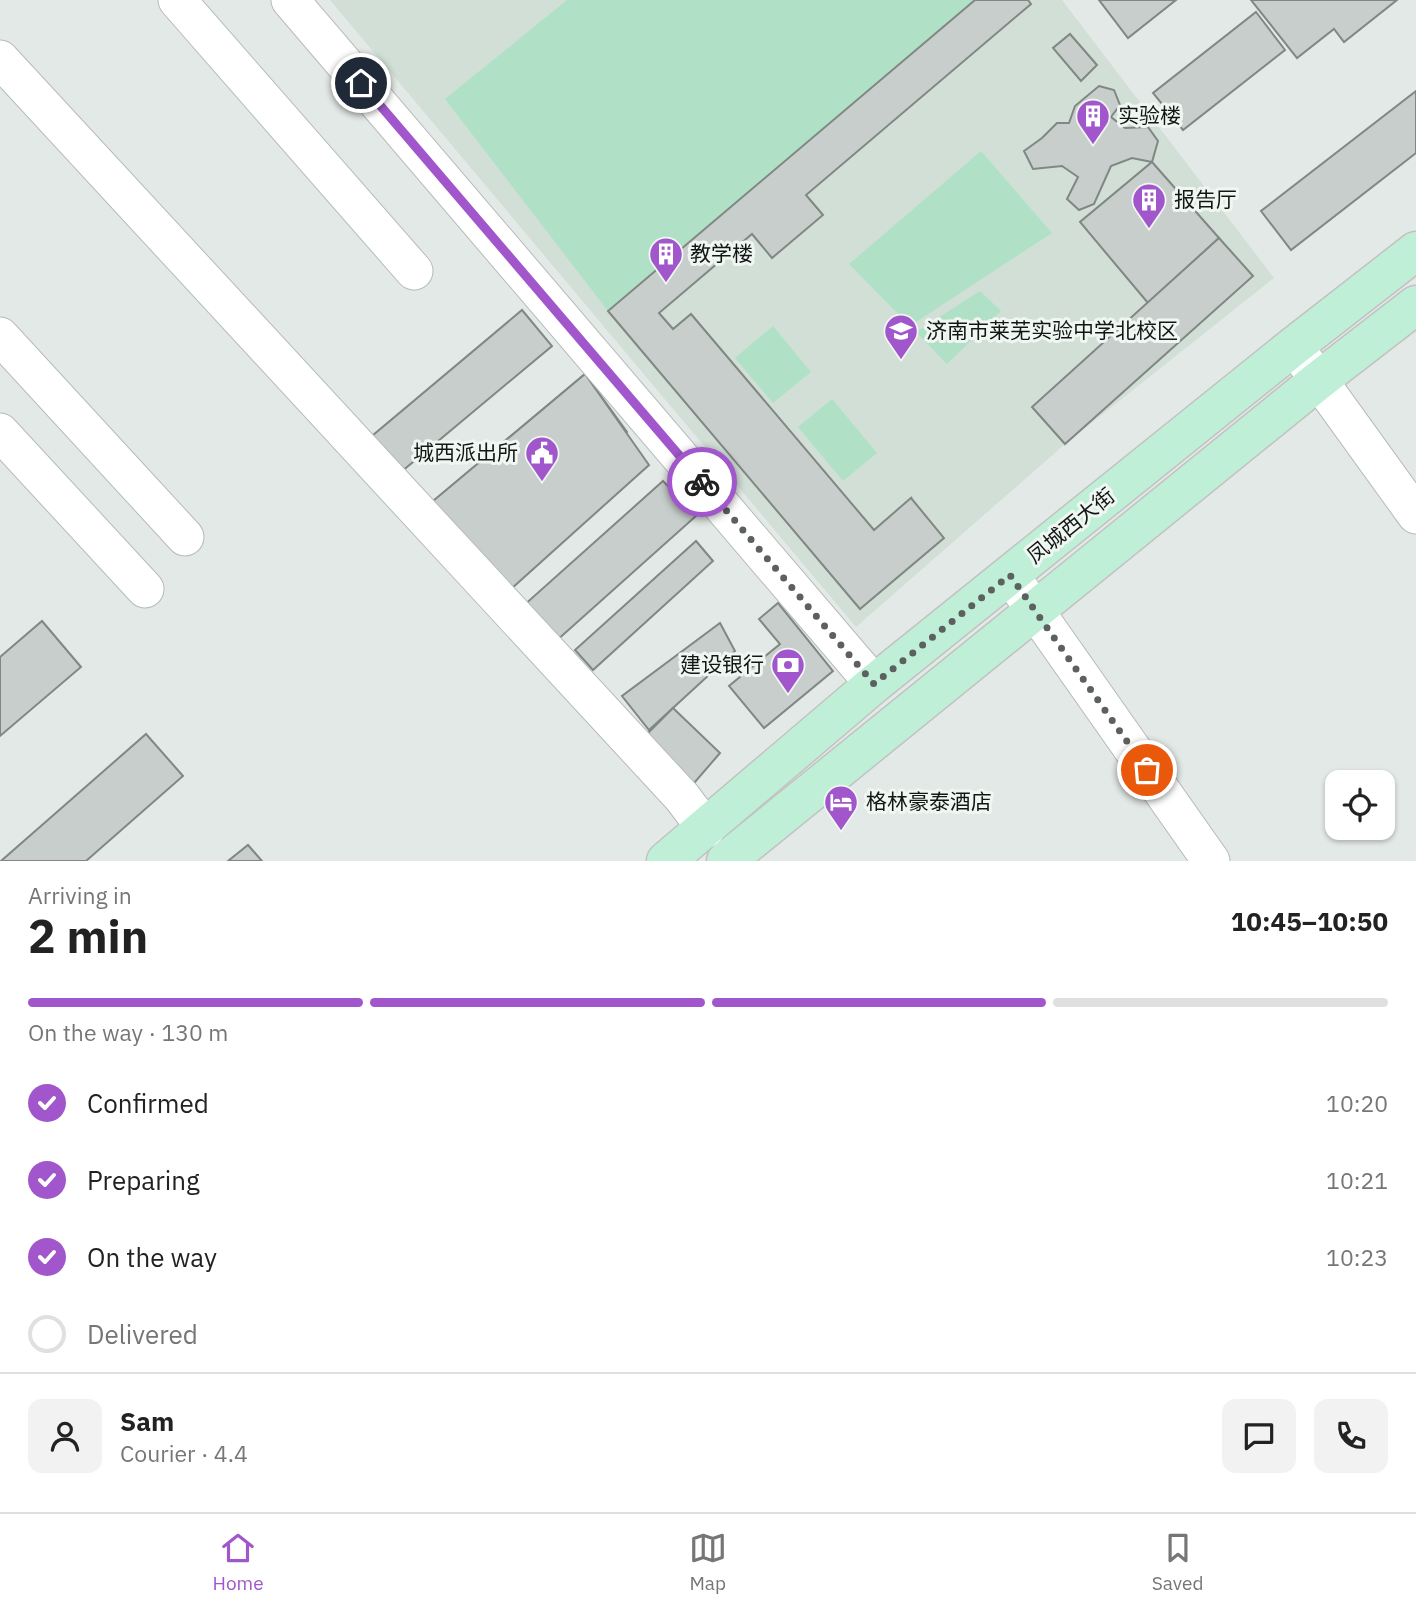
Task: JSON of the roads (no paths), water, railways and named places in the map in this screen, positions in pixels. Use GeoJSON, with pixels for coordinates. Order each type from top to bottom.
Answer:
{"type":"FeatureCollection","features":[{"type":"Feature","properties":{"kind":"main road","name":"凤城西大街"},"geometry":{"type":"LineString","coordinates":[[666,861],[874,684],[1294,345],[1416,251]]}},
{"type":"Feature","properties":{"kind":"main road","name":"凤城西大街"},"geometry":{"type":"LineString","coordinates":[[726,861],[1416,304]]}},
{"type":"Feature","properties":{"kind":"street"},"geometry":{"type":"LineString","coordinates":[[177,0],[414,271]]}},
{"type":"Feature","properties":{"kind":"street"},"geometry":{"type":"LineString","coordinates":[[290,0],[874,684]]}},
{"type":"Feature","properties":{"kind":"street"},"geometry":{"type":"LineString","coordinates":[[0,60],[682,797],[706,829]]}},
{"type":"Feature","properties":{"kind":"street"},"geometry":{"type":"LineString","coordinates":[[0,336],[185,537]]}},
{"type":"Feature","properties":{"kind":"street"},"geometry":{"type":"LineString","coordinates":[[1294,345],[1416,515]]}},
{"type":"Feature","properties":{"kind":"street"},"geometry":{"type":"LineString","coordinates":[[0,432],[145,589]]}},
{"type":"Feature","properties":{"kind":"street"},"geometry":{"type":"LineString","coordinates":[[1010,575],[1212,861]]}},
{"type":"Feature","properties":{"kind":"place","name":"实验楼"},"geometry":{"type":"Point","coordinates":[1093,146]}},
{"type":"Feature","properties":{"kind":"place","name":"报告厅"},"geometry":{"type":"Point","coordinates":[1149,230]}},
{"type":"Feature","properties":{"kind":"place","name":"教学楼"},"geometry":{"type":"Point","coordinates":[666,284]}},
{"type":"Feature","properties":{"kind":"place","name":"济南市莱芜实验中学北校区"},"geometry":{"type":"Point","coordinates":[901,361]}},
{"type":"Feature","properties":{"kind":"place","name":"城西派出所"},"geometry":{"type":"Point","coordinates":[542,483]}},
{"type":"Feature","properties":{"kind":"place","name":"建设银行"},"geometry":{"type":"Point","coordinates":[788,695]}},
{"type":"Feature","properties":{"kind":"place","name":"格林豪泰酒店"},"geometry":{"type":"Point","coordinates":[841,832]}}]}
